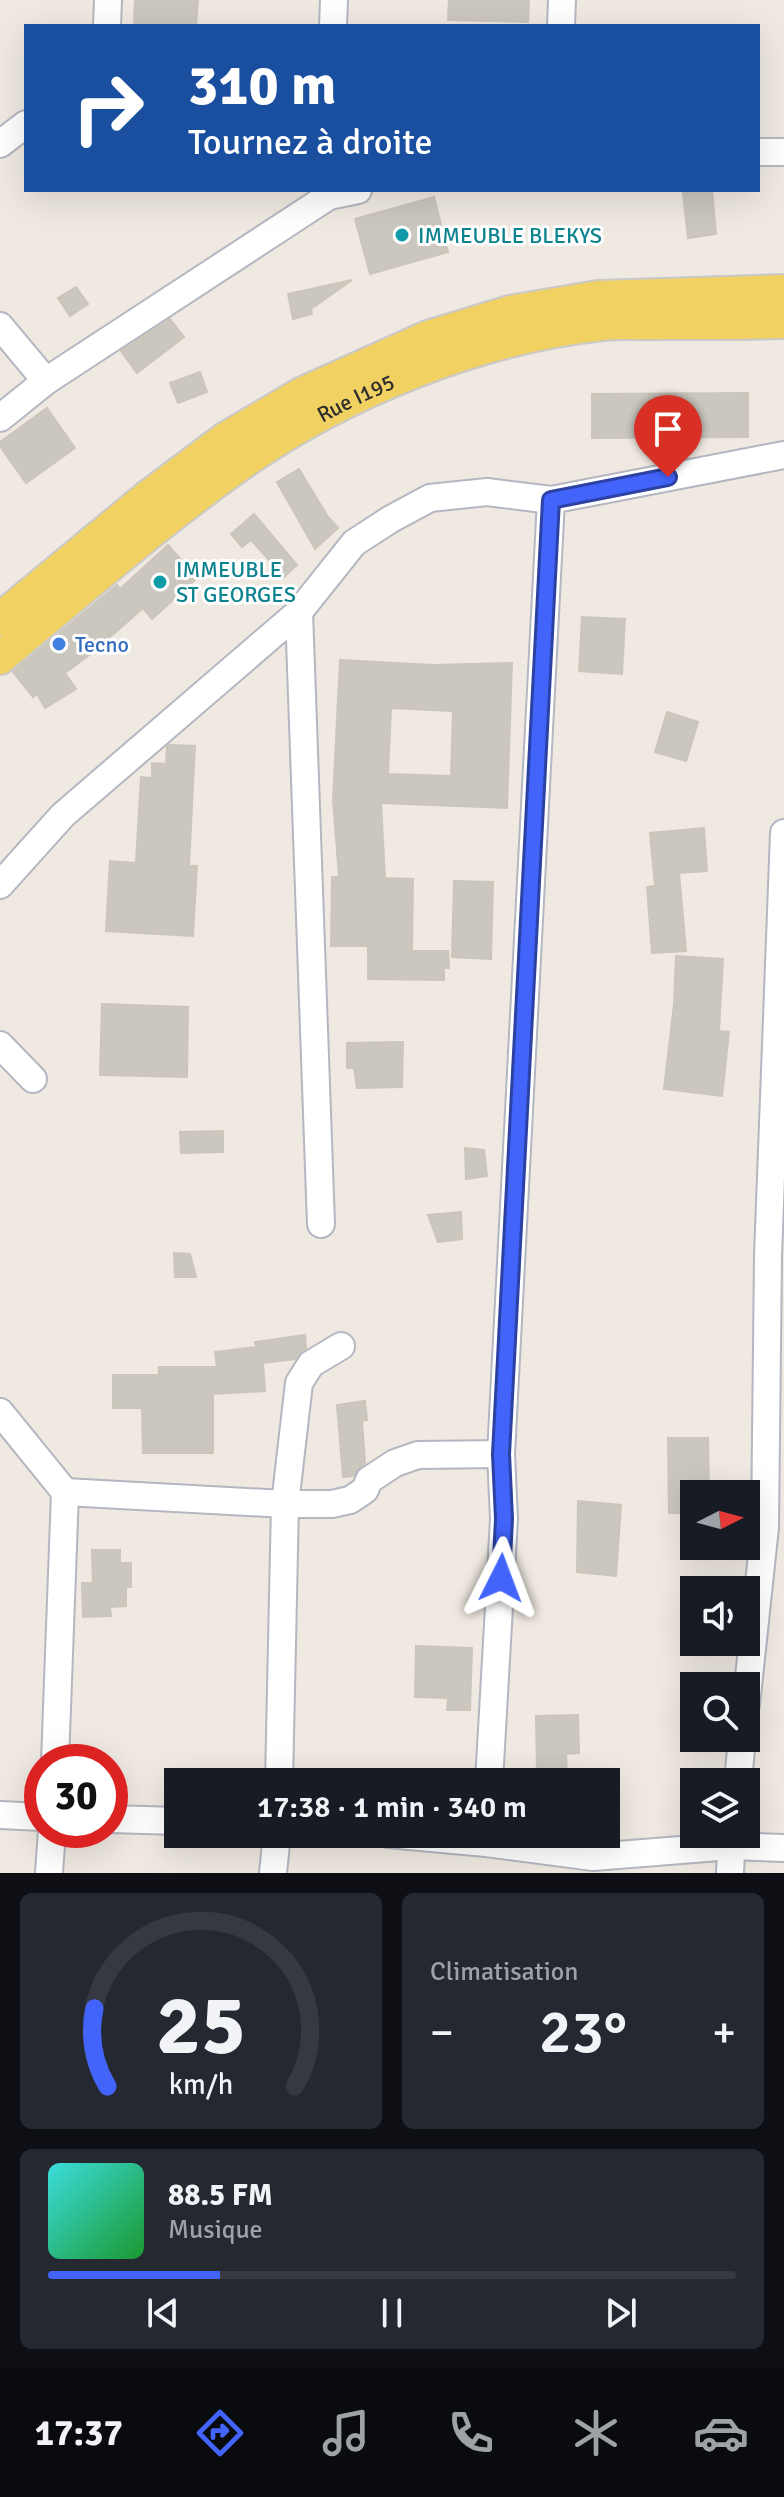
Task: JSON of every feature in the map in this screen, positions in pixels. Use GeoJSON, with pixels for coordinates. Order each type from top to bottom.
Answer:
{"type":"FeatureCollection","features":[{"type":"Feature","properties":{"kind":"main road","name":"Rue I195"},"geometry":{"type":"LineString","coordinates":[[0,619],[145,499],[225,439],[301,394],[415,342],[510,312],[598,297],[784,291]]}},
{"type":"Feature","properties":{"kind":"main road","name":"Rue I195"},"geometry":{"type":"LineString","coordinates":[[0,658],[168,518],[246,460],[319,416],[379,388],[442,361],[520,338],[604,324],[784,322]]}},
{"type":"Feature","properties":{"kind":"street"},"geometry":{"type":"LineString","coordinates":[[107,24],[108,0]]}},
{"type":"Feature","properties":{"kind":"street"},"geometry":{"type":"LineString","coordinates":[[333,24],[334,0]]}},
{"type":"Feature","properties":{"kind":"street"},"geometry":{"type":"LineString","coordinates":[[561,24],[562,0]]}},
{"type":"Feature","properties":{"kind":"street"},"geometry":{"type":"LineString","coordinates":[[0,144],[24,126]]}},
{"type":"Feature","properties":{"kind":"street"},"geometry":{"type":"LineString","coordinates":[[760,152],[784,152]]}},
{"type":"Feature","properties":{"kind":"street"},"geometry":{"type":"LineString","coordinates":[[0,418],[46,381],[329,193]]}},
{"type":"Feature","properties":{"kind":"street"},"geometry":{"type":"LineString","coordinates":[[0,326],[46,381]]}},
{"type":"Feature","properties":{"kind":"street"},"geometry":{"type":"LineString","coordinates":[[0,885],[63,815],[299,612],[354,543],[391,519],[430,498],[487,492],[551,500],[784,455]]}},
{"type":"Feature","properties":{"kind":"street"},"geometry":{"type":"LineString","coordinates":[[490,1768],[504,1519],[501,1454],[551,500]]}},
{"type":"Feature","properties":{"kind":"street"},"geometry":{"type":"LineString","coordinates":[[299,612],[321,1224]]}},
{"type":"Feature","properties":{"kind":"street"},"geometry":{"type":"LineString","coordinates":[[750,1672],[765,1527],[776,1256],[784,833]]}},
{"type":"Feature","properties":{"kind":"street"},"geometry":{"type":"LineString","coordinates":[[0,1045],[33,1079]]}},
{"type":"Feature","properties":{"kind":"street"},"geometry":{"type":"LineString","coordinates":[[279,1768],[285,1504],[299,1383],[311,1364],[341,1346]]}},
{"type":"Feature","properties":{"kind":"street"},"geometry":{"type":"LineString","coordinates":[[0,1412],[65,1492],[56,1744]]}},
{"type":"Feature","properties":{"kind":"street"},"geometry":{"type":"LineString","coordinates":[[65,1492],[332,1504],[350,1500],[365,1490],[369,1480],[395,1463],[418,1455],[501,1454]]}},
{"type":"Feature","properties":{"kind":"street"},"geometry":{"type":"LineString","coordinates":[[0,1815],[24,1816]]}},
{"type":"Feature","properties":{"kind":"street"},"geometry":{"type":"LineString","coordinates":[[128,1820],[164,1821]]}},
{"type":"Feature","properties":{"kind":"street"},"geometry":{"type":"LineString","coordinates":[[760,1844],[784,1848]]}},
{"type":"Feature","properties":{"kind":"street"},"geometry":{"type":"LineString","coordinates":[[542,1848],[593,1857],[680,1846]]}},
{"type":"Feature","properties":{"kind":"street"},"geometry":{"type":"LineString","coordinates":[[49,1873],[51,1848]]}},
{"type":"Feature","properties":{"kind":"street"},"geometry":{"type":"LineString","coordinates":[[273,1873],[276,1848]]}},
{"type":"Feature","properties":{"kind":"street"},"geometry":{"type":"LineString","coordinates":[[730,1873],[732,1848]]}},
{"type":"Feature","properties":{"kind":"building"},"geometry":{"type":"Polygon","coordinates":[[[135,0],[198,0],[196,24],[134,24],[135,0]]]}},
{"type":"Feature","properties":{"kind":"building"},"geometry":{"type":"Polygon","coordinates":[[[449,0],[529,0],[528,22],[448,20],[449,0]]]}},
{"type":"Feature","properties":{"kind":"building"},"geometry":{"type":"Polygon","coordinates":[[[712,192],[716,234],[688,238],[683,193],[712,192]]]}},
{"type":"Feature","properties":{"kind":"building","name":"IMMEUBLE BLEKYS"},"geometry":{"type":"Polygon","coordinates":[[[434,197],[448,252],[370,274],[355,219],[434,197]]]}},
{"type":"Feature","properties":{"kind":"building"},"geometry":{"type":"Polygon","coordinates":[[[352,280],[311,309],[312,314],[293,319],[288,294],[352,280]]]}},
{"type":"Feature","properties":{"kind":"building"},"geometry":{"type":"Polygon","coordinates":[[[76,287],[88,304],[70,316],[58,298],[76,287]]]}},
{"type":"Feature","properties":{"kind":"building"},"geometry":{"type":"Polygon","coordinates":[[[170,319],[184,337],[137,373],[121,351],[170,319]]]}},
{"type":"Feature","properties":{"kind":"building"},"geometry":{"type":"Polygon","coordinates":[[[200,372],[207,392],[178,403],[170,383],[200,372]]]}},
{"type":"Feature","properties":{"kind":"building"},"geometry":{"type":"Polygon","coordinates":[[[748,393],[748,437],[592,438],[592,394],[748,393]]]}},
{"type":"Feature","properties":{"kind":"building"},"geometry":{"type":"Polygon","coordinates":[[[47,408],[75,448],[26,483],[0,442],[47,408]]]}},
{"type":"Feature","properties":{"kind":"building"},"geometry":{"type":"Polygon","coordinates":[[[299,469],[338,528],[315,549],[277,482],[299,469]]]}},
{"type":"Feature","properties":{"kind":"building"},"geometry":{"type":"Polygon","coordinates":[[[254,514],[297,565],[284,577],[251,540],[242,547],[231,534],[254,514]]]}},
{"type":"Feature","properties":{"kind":"building"},"geometry":{"type":"Polygon","coordinates":[[[168,545],[197,578],[152,619],[143,608],[65,673],[76,689],[45,708],[37,694],[33,697],[13,672],[117,585],[120,589],[168,545]]]}},
{"type":"Feature","properties":{"kind":"building"},"geometry":{"type":"Polygon","coordinates":[[[582,617],[625,619],[622,674],[579,671],[582,617]]]}},
{"type":"Feature","properties":{"kind":"building"},"geometry":{"type":"Polygon","coordinates":[[[340,660],[433,665],[512,663],[507,808],[381,803],[385,878],[413,879],[412,951],[448,951],[449,968],[444,968],[444,980],[368,979],[368,946],[331,946],[332,877],[339,877],[333,800],[340,660]],[[391,708],[388,774],[451,776],[453,711],[391,708]]]}},
{"type":"Feature","properties":{"kind":"building"},"geometry":{"type":"Polygon","coordinates":[[[667,712],[698,722],[686,761],[655,752],[667,712]]]}},
{"type":"Feature","properties":{"kind":"building"},"geometry":{"type":"Polygon","coordinates":[[[169,745],[195,746],[189,866],[197,866],[193,936],[106,931],[110,861],[136,863],[141,777],[152,778],[152,763],[166,764],[169,745]]]}},
{"type":"Feature","properties":{"kind":"building"},"geometry":{"type":"Polygon","coordinates":[[[704,828],[707,871],[679,873],[686,951],[652,953],[647,887],[655,886],[650,833],[704,828]]]}},
{"type":"Feature","properties":{"kind":"building"},"geometry":{"type":"Polygon","coordinates":[[[454,881],[493,882],[491,959],[452,957],[454,881]]]}},
{"type":"Feature","properties":{"kind":"building"},"geometry":{"type":"Polygon","coordinates":[[[676,956],[723,959],[719,1031],[729,1032],[722,1096],[664,1089],[676,956]]]}},
{"type":"Feature","properties":{"kind":"building"},"geometry":{"type":"Polygon","coordinates":[[[102,1004],[188,1007],[187,1077],[100,1075],[102,1004]]]}},
{"type":"Feature","properties":{"kind":"building"},"geometry":{"type":"Polygon","coordinates":[[[403,1042],[402,1087],[357,1088],[354,1068],[347,1068],[347,1043],[403,1042]]]}},
{"type":"Feature","properties":{"kind":"building"},"geometry":{"type":"Polygon","coordinates":[[[223,1131],[223,1152],[181,1153],[180,1132],[223,1131]]]}},
{"type":"Feature","properties":{"kind":"building"},"geometry":{"type":"Polygon","coordinates":[[[465,1148],[484,1150],[487,1176],[466,1179],[465,1148]]]}},
{"type":"Feature","properties":{"kind":"building"},"geometry":{"type":"Polygon","coordinates":[[[461,1212],[462,1239],[438,1242],[428,1215],[461,1212]]]}},
{"type":"Feature","properties":{"kind":"building"},"geometry":{"type":"Polygon","coordinates":[[[174,1253],[190,1254],[196,1277],[175,1277],[174,1253]]]}},
{"type":"Feature","properties":{"kind":"building"},"geometry":{"type":"Polygon","coordinates":[[[305,1335],[306,1348],[295,1359],[263,1363],[265,1391],[213,1394],[213,1453],[143,1453],[142,1408],[113,1408],[113,1375],[159,1375],[159,1367],[217,1367],[215,1352],[256,1347],[255,1342],[305,1335]]]}},
{"type":"Feature","properties":{"kind":"building"},"geometry":{"type":"Polygon","coordinates":[[[365,1401],[367,1420],[362,1421],[365,1463],[353,1476],[343,1477],[337,1405],[365,1401]]]}},
{"type":"Feature","properties":{"kind":"building"},"geometry":{"type":"Polygon","coordinates":[[[668,1438],[708,1438],[709,1480],[680,1480],[680,1513],[669,1513],[668,1438]]]}},
{"type":"Feature","properties":{"kind":"building"},"geometry":{"type":"Polygon","coordinates":[[[578,1501],[621,1505],[616,1576],[577,1572],[578,1501]]]}},
{"type":"Feature","properties":{"kind":"building"},"geometry":{"type":"Polygon","coordinates":[[[92,1550],[120,1550],[120,1563],[131,1563],[131,1587],[126,1587],[126,1606],[110,1607],[111,1616],[83,1617],[82,1583],[93,1583],[92,1550]]]}},
{"type":"Feature","properties":{"kind":"building"},"geometry":{"type":"Polygon","coordinates":[[[416,1646],[472,1648],[470,1710],[447,1710],[448,1698],[415,1697],[416,1646]]]}},
{"type":"Feature","properties":{"kind":"building"},"geometry":{"type":"Polygon","coordinates":[[[578,1715],[579,1753],[566,1754],[567,1768],[537,1768],[536,1716],[578,1715]]]}},
{"type":"Feature","properties":{"kind":"place","name":"IMMEUBLE BLEKYS"},"geometry":{"type":"Point","coordinates":[402,235]}},
{"type":"Feature","properties":{"kind":"place","name":"IMMEUBLE ST GEORGES"},"geometry":{"type":"Point","coordinates":[160,582]}},
{"type":"Feature","properties":{"kind":"place","name":"Tecno"},"geometry":{"type":"Point","coordinates":[59,644]}},
{"type":"Feature","properties":{"kind":"route"},"geometry":{"type":"LineString","coordinates":[[501,1578],[504,1519],[501,1454],[551,500],[668,477]]}}]}
